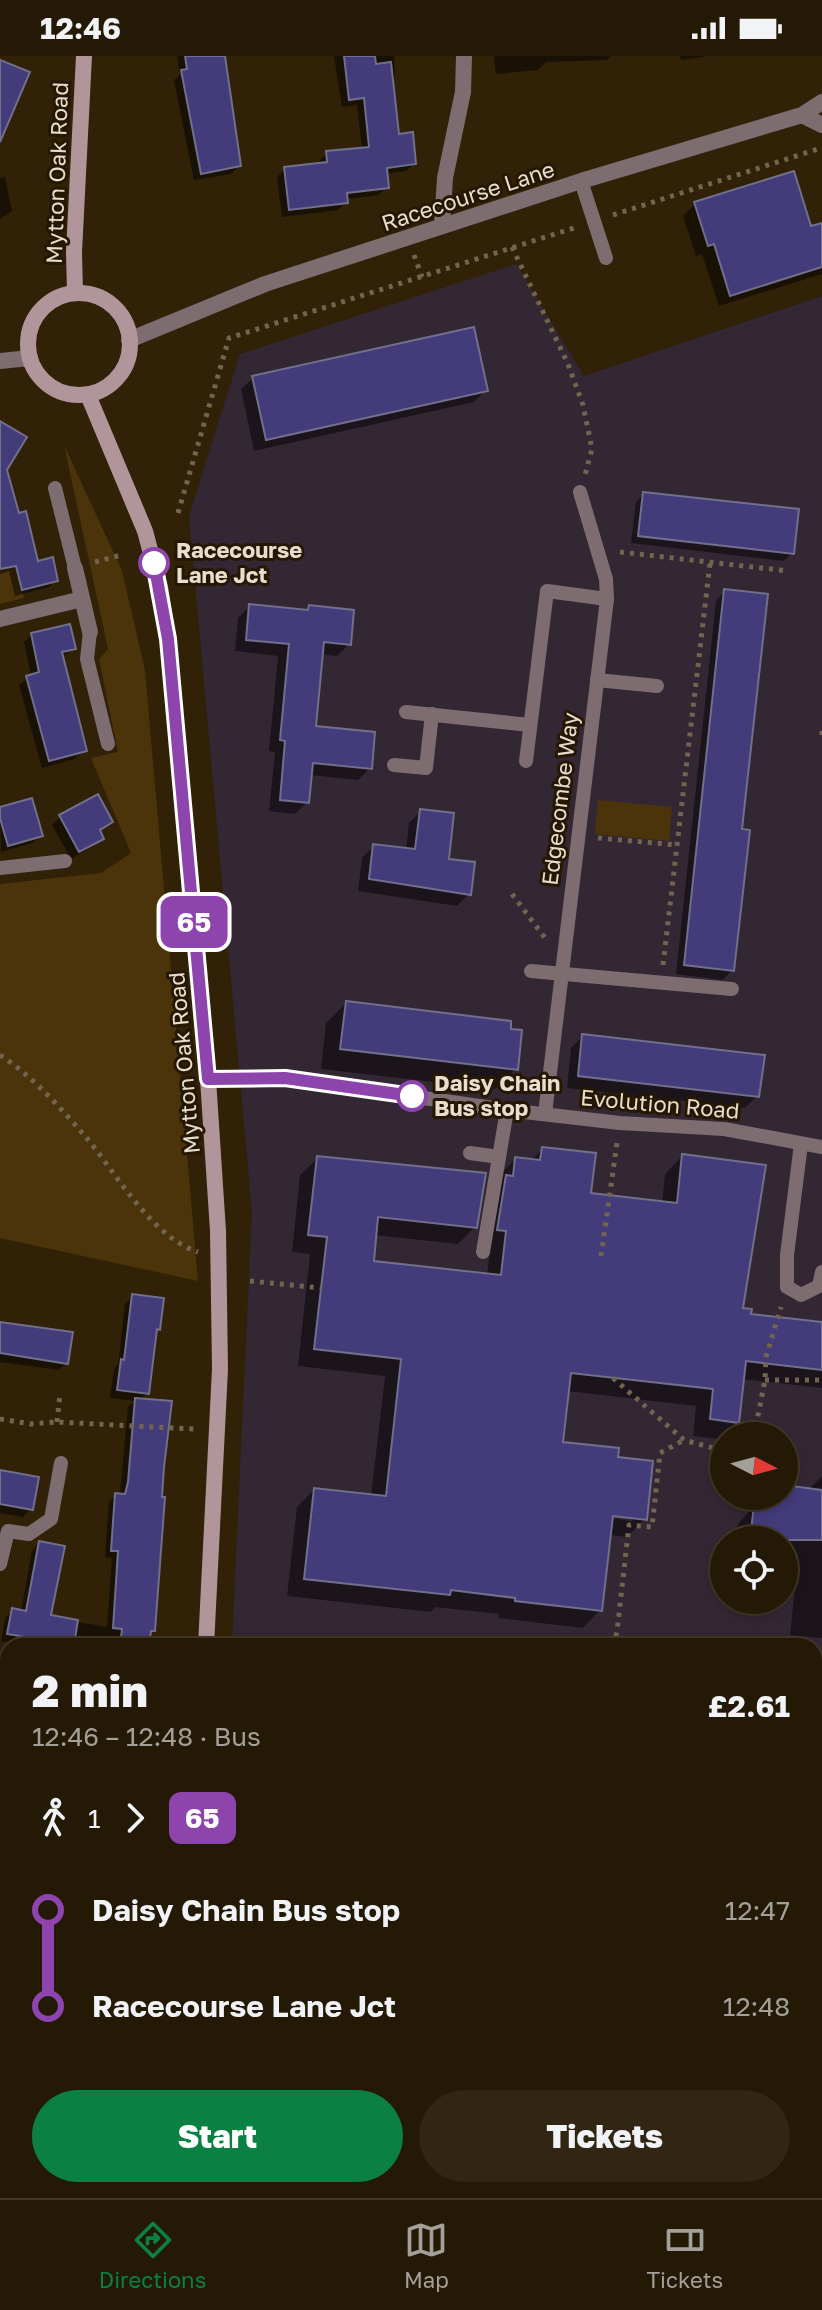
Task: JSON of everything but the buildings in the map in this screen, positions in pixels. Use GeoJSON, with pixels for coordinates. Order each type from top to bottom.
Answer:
{"type":"FeatureCollection","features":[{"type":"Feature","properties":{"kind":"main road","name":"Mytton Oak Road"},"geometry":{"type":"LineString","coordinates":[[75,292],[74,252],[84,56]]}},
{"type":"Feature","properties":{"kind":"main road","name":"Mytton Oak Road"},"geometry":{"type":"LineString","coordinates":[[30,358],[27,344],[31,325],[41,309],[56,297],[75,292],[91,293],[118,310],[126,324],[129,340]]}},
{"type":"Feature","properties":{"kind":"main road"},"geometry":{"type":"LineString","coordinates":[[30,358],[41,378],[55,389],[88,395],[106,389],[120,377],[129,340]]}},
{"type":"Feature","properties":{"kind":"main road","name":"Mytton Oak Road"},"geometry":{"type":"LineString","coordinates":[[88,395],[140,518],[160,587],[168,639],[208,1079],[218,1231],[220,1369],[206,1638]]}},
{"type":"Feature","properties":{"kind":"street"},"geometry":{"type":"LineString","coordinates":[[442,226],[445,178],[463,92],[464,56]]}},
{"type":"Feature","properties":{"kind":"street","name":"Racecourse Lane"},"geometry":{"type":"LineString","coordinates":[[129,340],[265,284],[581,181],[802,115],[822,102]]}},
{"type":"Feature","properties":{"kind":"street"},"geometry":{"type":"LineString","coordinates":[[802,115],[822,125]]}},
{"type":"Feature","properties":{"kind":"street"},"geometry":{"type":"LineString","coordinates":[[0,361],[30,358]]}},
{"type":"Feature","properties":{"kind":"street"},"geometry":{"type":"LineString","coordinates":[[75,568],[90,632]]}},
{"type":"Feature","properties":{"kind":"street"},"geometry":{"type":"LineString","coordinates":[[0,619],[82,599]]}},
{"type":"Feature","properties":{"kind":"lane"},"geometry":{"type":"LineString","coordinates":[[581,181],[606,258]]}},
{"type":"Feature","properties":{"kind":"lane"},"geometry":{"type":"LineString","coordinates":[[55,488],[75,568]]}},
{"type":"Feature","properties":{"kind":"lane","name":"Edgecombe Way"},"geometry":{"type":"LineString","coordinates":[[545,1114],[607,599],[599,549],[580,492]]}},
{"type":"Feature","properties":{"kind":"lane"},"geometry":{"type":"LineString","coordinates":[[526,761],[547,591],[607,599]]}},
{"type":"Feature","properties":{"kind":"lane"},"geometry":{"type":"LineString","coordinates":[[90,632],[87,659],[108,744]]}},
{"type":"Feature","properties":{"kind":"lane"},"geometry":{"type":"LineString","coordinates":[[597,680],[657,686]]}},
{"type":"Feature","properties":{"kind":"lane"},"geometry":{"type":"LineString","coordinates":[[406,712],[530,725]]}},
{"type":"Feature","properties":{"kind":"lane"},"geometry":{"type":"LineString","coordinates":[[394,765],[426,768],[432,714]]}},
{"type":"Feature","properties":{"kind":"lane"},"geometry":{"type":"LineString","coordinates":[[0,868],[65,861]]}},
{"type":"Feature","properties":{"kind":"lane"},"geometry":{"type":"LineString","coordinates":[[531,971],[562,966],[661,982],[732,989]]}},
{"type":"Feature","properties":{"kind":"lane","name":"Evolution Road"},"geometry":{"type":"LineString","coordinates":[[208,1079],[285,1078],[507,1110],[620,1123],[724,1129],[822,1147]]}},
{"type":"Feature","properties":{"kind":"lane"},"geometry":{"type":"LineString","coordinates":[[483,1252],[507,1110]]}},
{"type":"Feature","properties":{"kind":"lane"},"geometry":{"type":"LineString","coordinates":[[801,1144],[787,1255],[787,1287],[801,1295],[819,1286],[822,1272]]}},
{"type":"Feature","properties":{"kind":"lane"},"geometry":{"type":"LineString","coordinates":[[470,1153],[499,1157]]}},
{"type":"Feature","properties":{"kind":"lane"},"geometry":{"type":"LineString","coordinates":[[0,1564],[8,1531],[29,1534],[51,1519],[61,1463]]}},
{"type":"Feature","properties":{"kind":"path"},"geometry":{"type":"LineString","coordinates":[[178,513],[229,338],[822,148]]}},
{"type":"Feature","properties":{"kind":"path"},"geometry":{"type":"LineString","coordinates":[[512,247],[568,364],[583,405],[592,449],[580,492]]}},
{"type":"Feature","properties":{"kind":"path"},"geometry":{"type":"LineString","coordinates":[[599,549],[788,571]]}},
{"type":"Feature","properties":{"kind":"path"},"geometry":{"type":"LineString","coordinates":[[661,982],[710,563]]}},
{"type":"Feature","properties":{"kind":"path"},"geometry":{"type":"LineString","coordinates":[[822,731],[822,739]]}},
{"type":"Feature","properties":{"kind":"path"},"geometry":{"type":"LineString","coordinates":[[577,836],[677,845]]}},
{"type":"Feature","properties":{"kind":"path"},"geometry":{"type":"LineString","coordinates":[[512,894],[562,966]]}},
{"type":"Feature","properties":{"kind":"path"},"geometry":{"type":"LineString","coordinates":[[0,1055],[17,1066],[84,1135],[151,1221],[194,1251],[203,1253]]}},
{"type":"Feature","properties":{"kind":"path"},"geometry":{"type":"LineString","coordinates":[[601,1256],[617,1142]]}},
{"type":"Feature","properties":{"kind":"path"},"geometry":{"type":"LineString","coordinates":[[250,1281],[321,1288]]}},
{"type":"Feature","properties":{"kind":"path"},"geometry":{"type":"LineString","coordinates":[[757,1422],[766,1357],[787,1287]]}},
{"type":"Feature","properties":{"kind":"path"},"geometry":{"type":"LineString","coordinates":[[613,1378],[684,1440],[710,1447]]}},
{"type":"Feature","properties":{"kind":"path"},"geometry":{"type":"LineString","coordinates":[[765,1380],[822,1380]]}},
{"type":"Feature","properties":{"kind":"path"},"geometry":{"type":"LineString","coordinates":[[57,1422],[60,1394]]}},
{"type":"Feature","properties":{"kind":"path"},"geometry":{"type":"LineString","coordinates":[[0,1419],[31,1424],[57,1422],[194,1429]]}},
{"type":"Feature","properties":{"kind":"path"},"geometry":{"type":"LineString","coordinates":[[615,1638],[629,1525],[652,1527],[660,1453],[684,1440]]}},
{"type":"Feature","properties":{"kind":"shaded area"},"geometry":{"type":"Polygon","coordinates":[[[516,264],[584,376],[822,296],[822,1638],[232,1638],[252,1212],[189,516],[240,354],[516,264]]]}},
{"type":"Feature","properties":{"kind":"shaded area"},"geometry":{"type":"Polygon","coordinates":[[[64,445],[122,571],[145,670],[198,1281],[0,1238],[0,884],[101,873],[131,853],[91,758],[118,752],[99,659],[108,649],[64,445]]]}},
{"type":"Feature","properties":{"kind":"shaded area"},"geometry":{"type":"Polygon","coordinates":[[[16,566],[24,598],[0,604],[0,569],[16,566]]]}},
{"type":"Feature","properties":{"kind":"shaded area"},"geometry":{"type":"Polygon","coordinates":[[[598,800],[672,807],[669,841],[595,834],[598,800]]]}},
{"type":"Feature","properties":{"kind":"bus line","name":"65"},"geometry":{"type":"LineString","coordinates":[[154,563],[168,639],[208,1079],[285,1078],[412,1096]]}},
{"type":"Feature","properties":{"kind":"place","name":"Racecourse Lane Jct"},"geometry":{"type":"Point","coordinates":[154,563]}},
{"type":"Feature","properties":{"kind":"place","name":"Daisy Chain Bus stop"},"geometry":{"type":"Point","coordinates":[412,1096]}}]}
